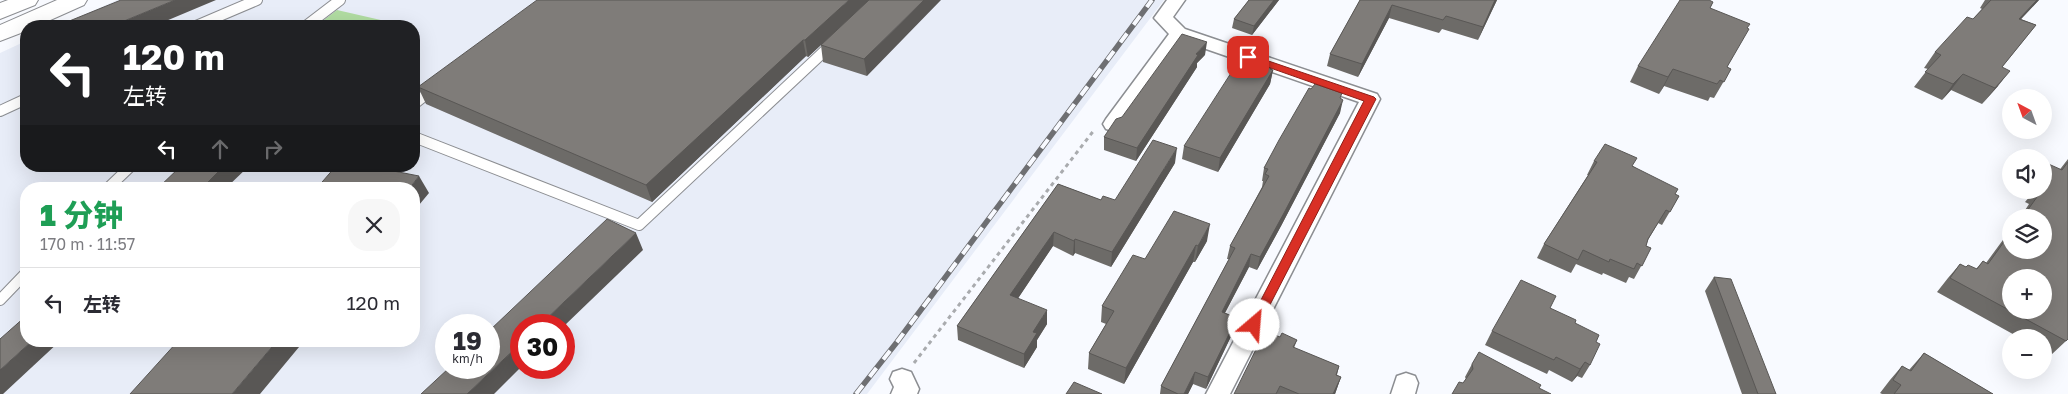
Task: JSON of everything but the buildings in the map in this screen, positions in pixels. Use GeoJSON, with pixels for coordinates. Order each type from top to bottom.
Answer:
{"type":"FeatureCollection","features":[{"type":"Feature","properties":{"kind":"highway"},"geometry":{"type":"LineString","coordinates":[[0,12],[27,0]]}},
{"type":"Feature","properties":{"kind":"highway"},"geometry":{"type":"LineString","coordinates":[[31,20],[76,0]]}},
{"type":"Feature","properties":{"kind":"highway"},"geometry":{"type":"LineString","coordinates":[[0,34],[20,25]]}},
{"type":"Feature","properties":{"kind":"street"},"geometry":{"type":"LineString","coordinates":[[1176,0],[1163,18],[1179,33],[1370,99],[1218,394]]}},
{"type":"Feature","properties":{"kind":"street"},"geometry":{"type":"LineString","coordinates":[[1112,124],[1179,33]]}},
{"type":"Feature","properties":{"kind":"lane"},"geometry":{"type":"LineString","coordinates":[[210,20],[257,0]]}},
{"type":"Feature","properties":{"kind":"lane"},"geometry":{"type":"LineString","coordinates":[[314,20],[340,0]]}},
{"type":"Feature","properties":{"kind":"lane"},"geometry":{"type":"LineString","coordinates":[[420,139],[639,225],[836,41]]}},
{"type":"Feature","properties":{"kind":"lane"},"geometry":{"type":"LineString","coordinates":[[420,99],[438,85]]}},
{"type":"Feature","properties":{"kind":"lane"},"geometry":{"type":"LineString","coordinates":[[0,111],[20,103]]}},
{"type":"Feature","properties":{"kind":"lane"},"geometry":{"type":"LineString","coordinates":[[115,182],[125,172]]}},
{"type":"Feature","properties":{"kind":"lane"},"geometry":{"type":"LineString","coordinates":[[0,300],[20,279]]}},
{"type":"Feature","properties":{"kind":"path"},"geometry":{"type":"LineString","coordinates":[[902,386],[1099,123],[1112,124]]}},
{"type":"Feature","properties":{"kind":"shaded area"},"geometry":{"type":"Polygon","coordinates":[[[117,0],[1164,0],[867,394],[0,394],[0,53],[20,44],[20,172],[420,172],[420,20],[72,20],[117,0]]]}},
{"type":"Feature","properties":{"kind":"green space"},"geometry":{"type":"Polygon","coordinates":[[[337,10],[381,20],[324,20],[337,10]]]}},
{"type":"Feature","properties":{"kind":"railway"},"geometry":{"type":"LineString","coordinates":[[856,394],[897,342],[1152,0]]}},
{"type":"Feature","properties":{"kind":"route"},"geometry":{"type":"LineString","coordinates":[[1248,57],[1370,99],[1254,325]]}}]}
